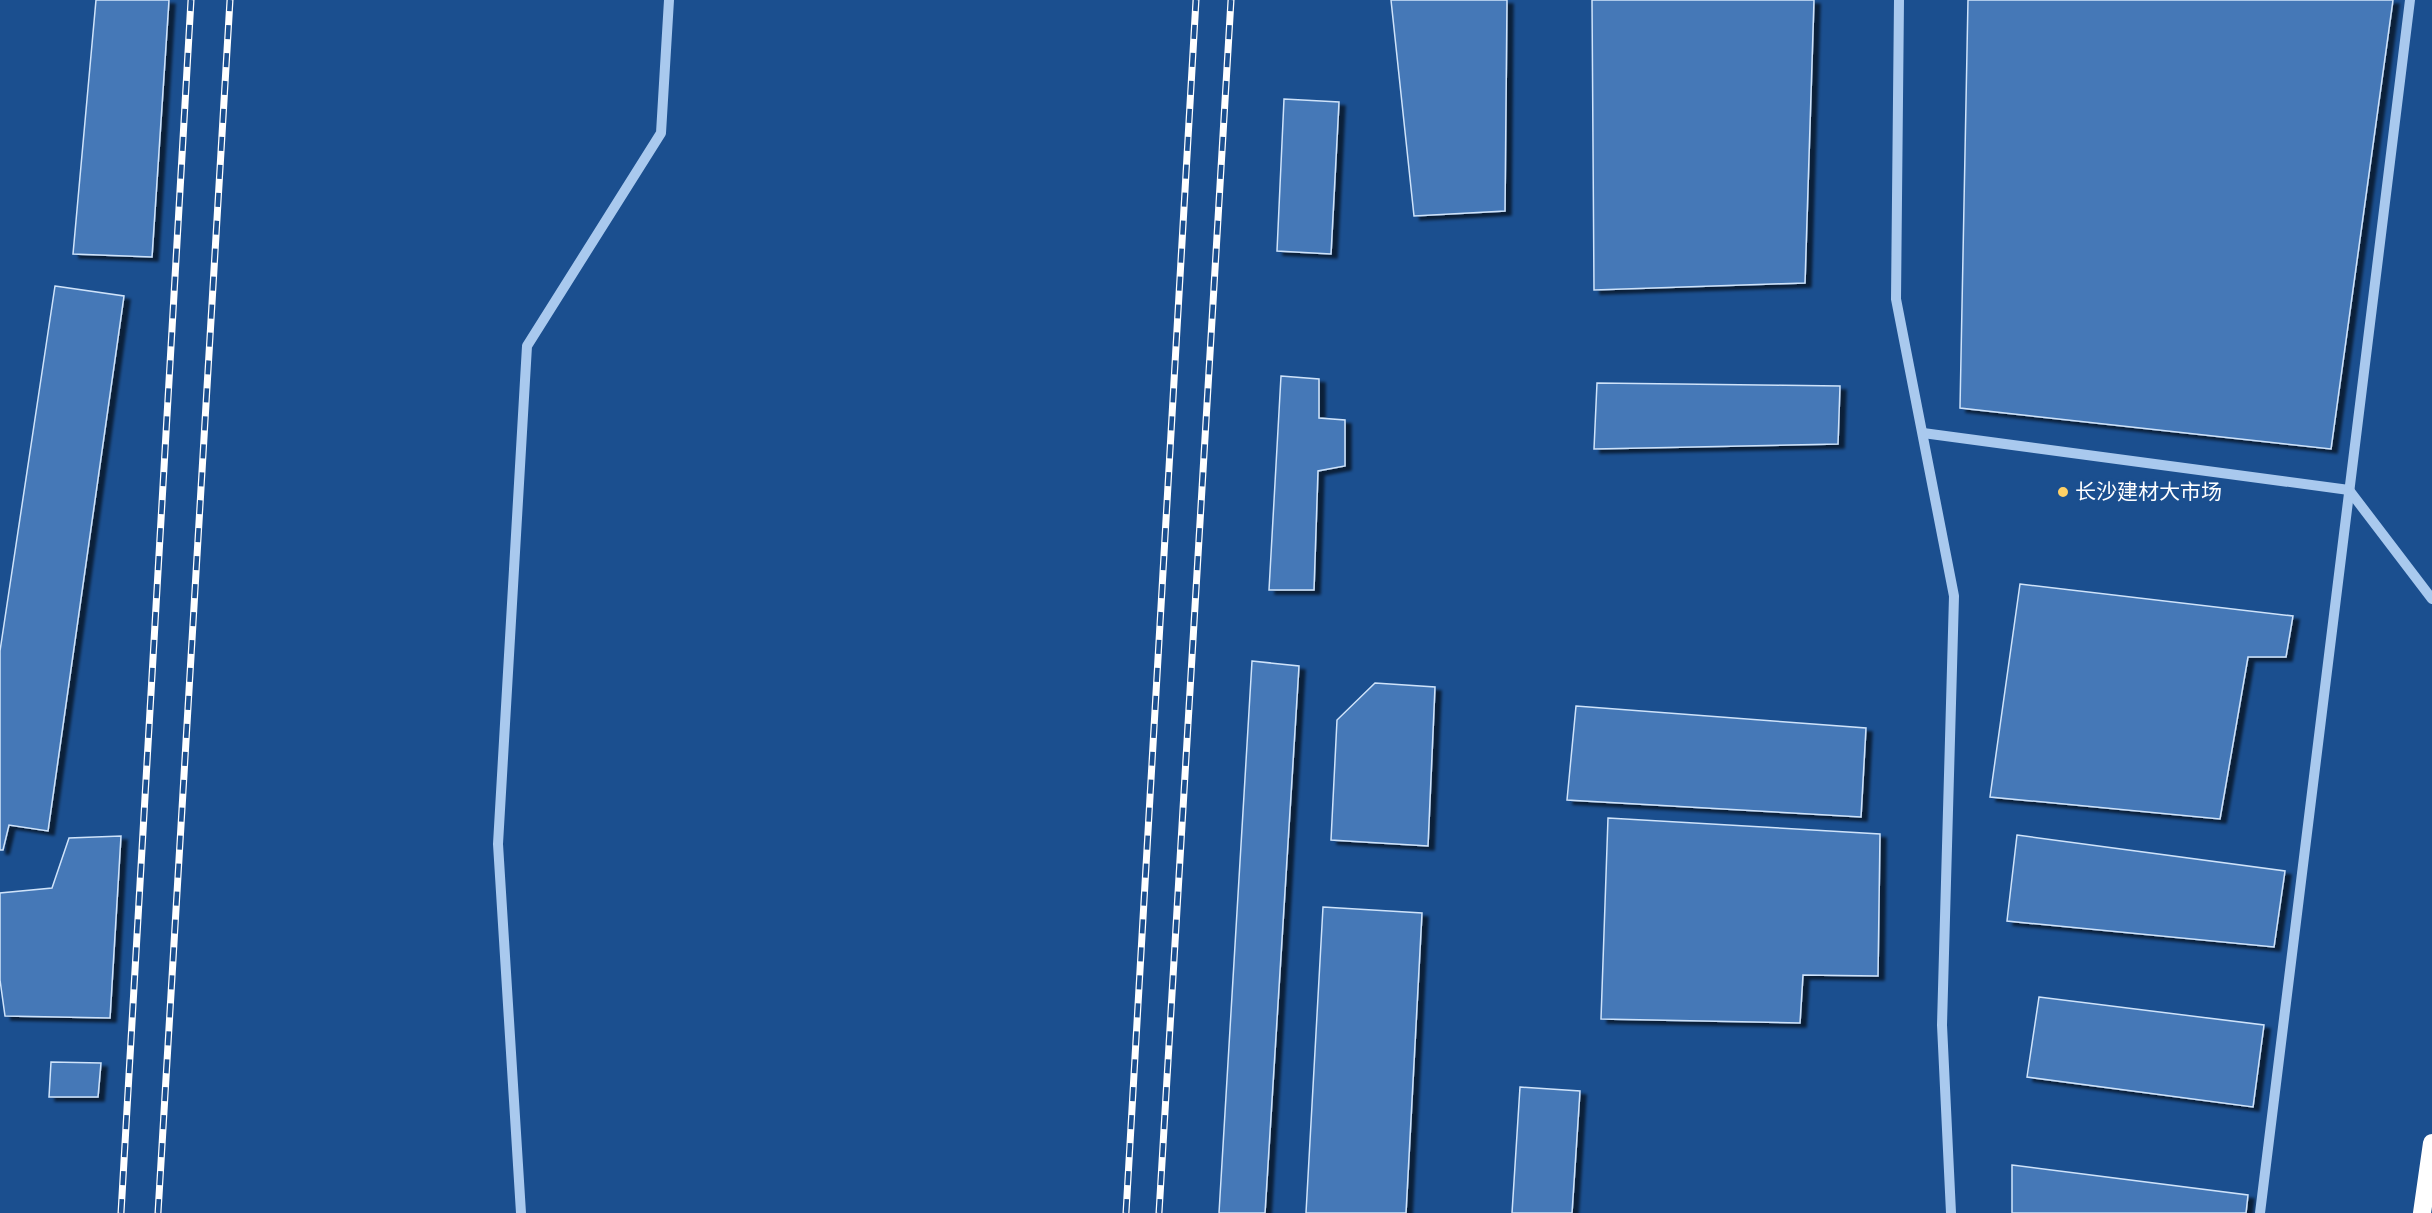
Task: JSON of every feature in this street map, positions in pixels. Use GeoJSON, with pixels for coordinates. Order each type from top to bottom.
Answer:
{"type":"FeatureCollection","features":[{"type":"Feature","properties":{"kind":"highway"},"geometry":{"type":"LineString","coordinates":[[2422,1213],[2432,1143]]}},
{"type":"Feature","properties":{"kind":"street"},"geometry":{"type":"LineString","coordinates":[[521,1213],[498,844],[527,346],[661,133],[669,0]]}},
{"type":"Feature","properties":{"kind":"street"},"geometry":{"type":"LineString","coordinates":[[1899,0],[1896,299],[1954,596],[1942,1025],[1951,1213]]}},
{"type":"Feature","properties":{"kind":"street"},"geometry":{"type":"LineString","coordinates":[[2260,1213],[2410,0]]}},
{"type":"Feature","properties":{"kind":"street"},"geometry":{"type":"LineString","coordinates":[[1923,433],[2349,490],[2432,599]]}},
{"type":"Feature","properties":{"kind":"building"},"geometry":{"type":"Polygon","coordinates":[[[96,0],[169,0],[152,257],[73,254],[96,0]]]}},
{"type":"Feature","properties":{"kind":"building"},"geometry":{"type":"Polygon","coordinates":[[[1391,0],[1507,0],[1505,211],[1414,216],[1391,0]]]}},
{"type":"Feature","properties":{"kind":"building"},"geometry":{"type":"Polygon","coordinates":[[[1592,0],[1814,0],[1805,283],[1594,290],[1592,0]]]}},
{"type":"Feature","properties":{"kind":"building"},"geometry":{"type":"Polygon","coordinates":[[[1968,0],[2393,0],[2331,449],[1960,408],[1968,0]]]}},
{"type":"Feature","properties":{"kind":"building"},"geometry":{"type":"Polygon","coordinates":[[[1284,99],[1339,102],[1331,254],[1277,251],[1284,99]]]}},
{"type":"Feature","properties":{"kind":"building"},"geometry":{"type":"Polygon","coordinates":[[[55,286],[124,296],[48,831],[9,825],[3,850],[0,850],[0,651],[55,286]]]}},
{"type":"Feature","properties":{"kind":"building"},"geometry":{"type":"Polygon","coordinates":[[[1281,376],[1319,379],[1319,418],[1345,420],[1345,466],[1318,471],[1314,590],[1269,590],[1281,376]]]}},
{"type":"Feature","properties":{"kind":"building"},"geometry":{"type":"Polygon","coordinates":[[[1597,383],[1840,386],[1838,444],[1594,449],[1597,383]]]}},
{"type":"Feature","properties":{"kind":"building"},"geometry":{"type":"Polygon","coordinates":[[[2020,584],[2293,616],[2286,657],[2248,657],[2220,819],[1990,797],[2020,584]]]}},
{"type":"Feature","properties":{"kind":"building"},"geometry":{"type":"Polygon","coordinates":[[[1252,661],[1299,666],[1265,1213],[1219,1213],[1252,661]]]}},
{"type":"Feature","properties":{"kind":"building"},"geometry":{"type":"Polygon","coordinates":[[[1375,683],[1435,687],[1428,846],[1331,840],[1337,720],[1375,683]]]}},
{"type":"Feature","properties":{"kind":"building"},"geometry":{"type":"Polygon","coordinates":[[[1576,706],[1866,728],[1861,817],[1567,800],[1576,706]]]}},
{"type":"Feature","properties":{"kind":"building"},"geometry":{"type":"Polygon","coordinates":[[[1608,818],[1880,834],[1878,976],[1803,975],[1800,1023],[1601,1019],[1608,818]]]}},
{"type":"Feature","properties":{"kind":"building"},"geometry":{"type":"Polygon","coordinates":[[[2017,835],[2285,871],[2274,947],[2007,921],[2017,835]]]}},
{"type":"Feature","properties":{"kind":"building"},"geometry":{"type":"Polygon","coordinates":[[[121,836],[110,1018],[5,1016],[0,980],[0,893],[52,888],[69,838],[121,836]]]}},
{"type":"Feature","properties":{"kind":"building"},"geometry":{"type":"Polygon","coordinates":[[[1323,907],[1422,913],[1406,1213],[1306,1213],[1323,907]]]}},
{"type":"Feature","properties":{"kind":"building"},"geometry":{"type":"Polygon","coordinates":[[[2039,997],[2264,1025],[2253,1107],[2027,1077],[2039,997]]]}},
{"type":"Feature","properties":{"kind":"building"},"geometry":{"type":"Polygon","coordinates":[[[51,1062],[101,1063],[98,1097],[49,1097],[51,1062]]]}},
{"type":"Feature","properties":{"kind":"building"},"geometry":{"type":"Polygon","coordinates":[[[1520,1087],[1580,1091],[1572,1213],[1512,1213],[1520,1087]]]}},
{"type":"Feature","properties":{"kind":"building"},"geometry":{"type":"Polygon","coordinates":[[[2012,1165],[2248,1195],[2246,1213],[2012,1213],[2012,1165]]]}},
{"type":"Feature","properties":{"kind":"railway"},"geometry":{"type":"LineString","coordinates":[[121,1213],[191,0]]}},
{"type":"Feature","properties":{"kind":"railway"},"geometry":{"type":"LineString","coordinates":[[158,1213],[230,0]]}},
{"type":"Feature","properties":{"kind":"railway"},"geometry":{"type":"LineString","coordinates":[[1126,1213],[1196,0]]}},
{"type":"Feature","properties":{"kind":"railway"},"geometry":{"type":"LineString","coordinates":[[1159,1213],[1231,0]]}},
{"type":"Feature","properties":{"kind":"place","name":"长沙建材大市场"},"geometry":{"type":"Point","coordinates":[2063,492]}}]}
